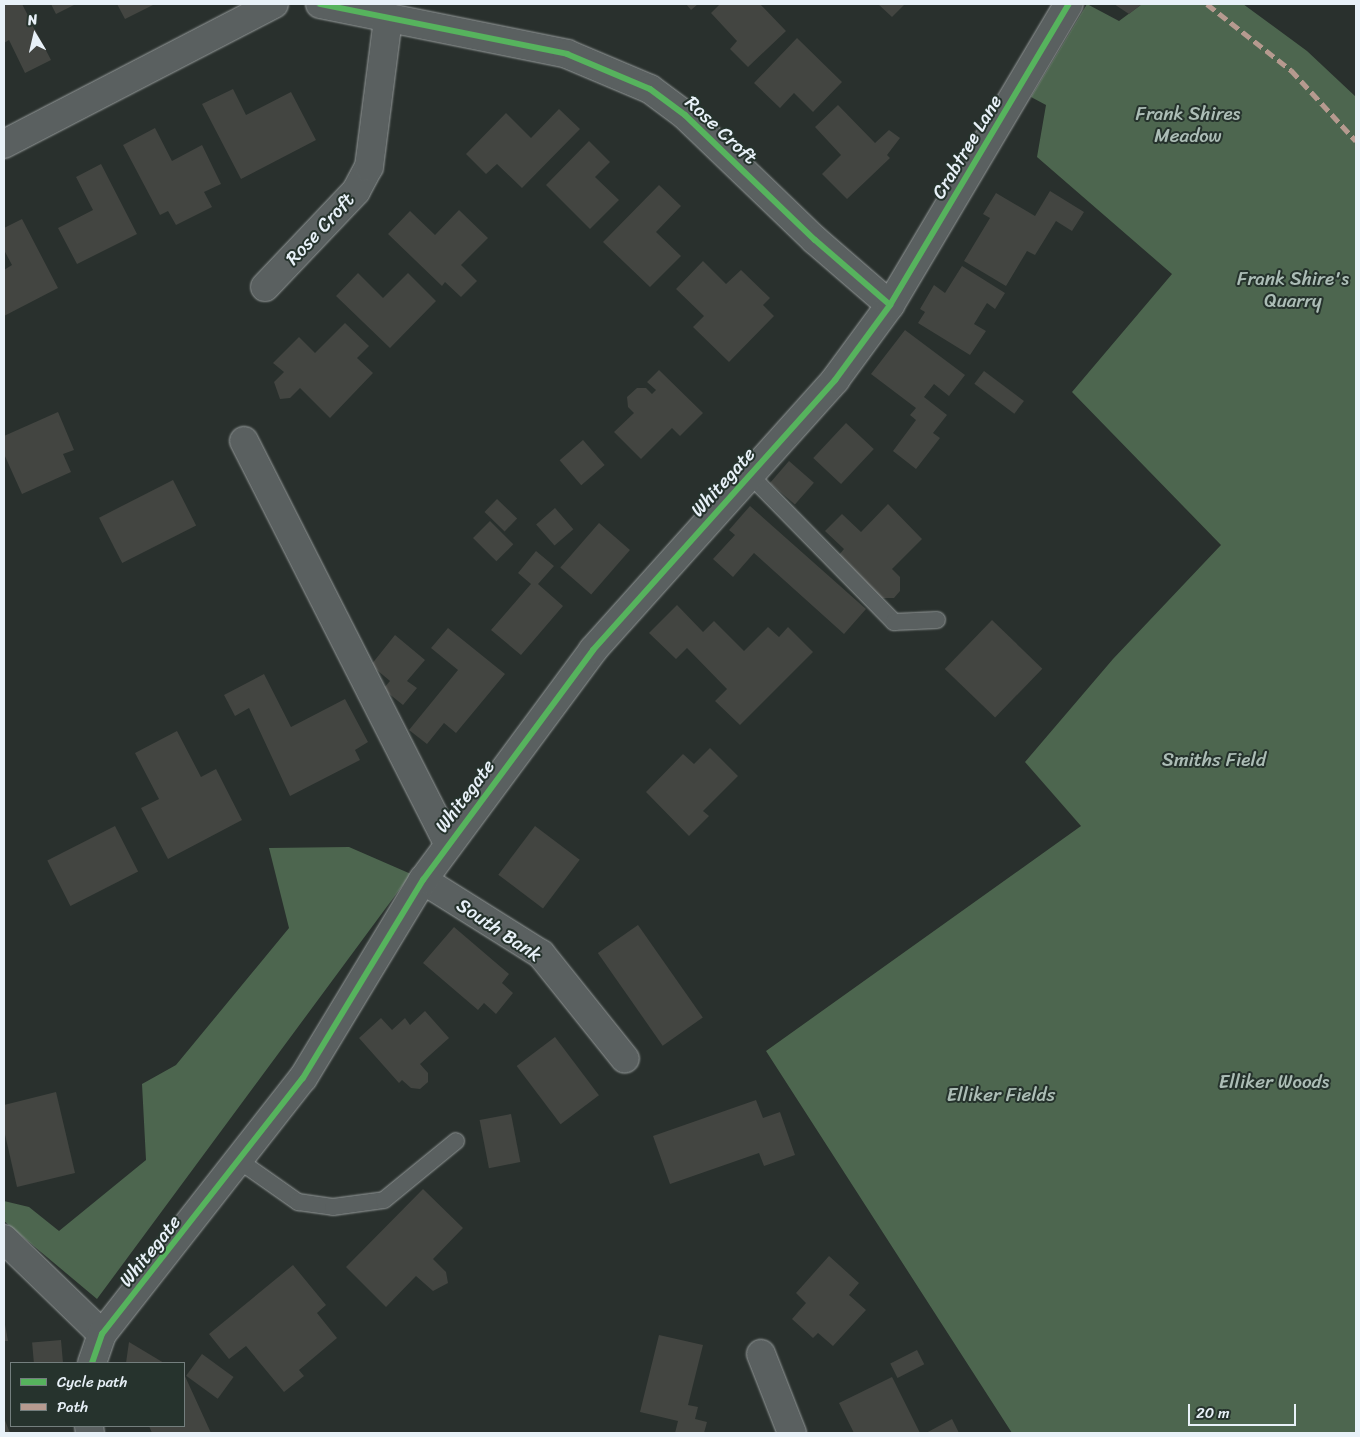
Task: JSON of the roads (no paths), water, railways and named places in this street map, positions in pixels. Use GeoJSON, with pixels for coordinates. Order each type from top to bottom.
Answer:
{"type":"FeatureCollection","features":[{"type":"Feature","properties":{"kind":"street"},"geometry":{"type":"LineString","coordinates":[[4,144],[274,4]]}},
{"type":"Feature","properties":{"kind":"street","name":"Rose Croft"},"geometry":{"type":"LineString","coordinates":[[320,4],[567,54],[650,89],[685,115],[815,240],[890,304]]}},
{"type":"Feature","properties":{"kind":"street","name":"Crabtree Lane"},"geometry":{"type":"LineString","coordinates":[[890,304],[1069,4]]}},
{"type":"Feature","properties":{"kind":"street","name":"Rose Croft"},"geometry":{"type":"LineString","coordinates":[[266,287],[356,191],[369,167],[388,18]]}},
{"type":"Feature","properties":{"kind":"street","name":"Whitegate"},"geometry":{"type":"LineString","coordinates":[[92,1362],[102,1334],[241,1162],[303,1078],[423,880],[593,650],[835,380],[890,304]]}},
{"type":"Feature","properties":{"kind":"street","name":"Whitegate"},"geometry":{"type":"LineString","coordinates":[[244,441],[448,844]]}},
{"type":"Feature","properties":{"kind":"street","name":"South Bank"},"geometry":{"type":"LineString","coordinates":[[423,880],[541,954],[625,1059]]}},
{"type":"Feature","properties":{"kind":"street"},"geometry":{"type":"LineString","coordinates":[[4,1239],[102,1334]]}},
{"type":"Feature","properties":{"kind":"street"},"geometry":{"type":"LineString","coordinates":[[761,1354],[792,1433]]}},
{"type":"Feature","properties":{"kind":"lane"},"geometry":{"type":"LineString","coordinates":[[750,474],[894,622],[937,620]]}},
{"type":"Feature","properties":{"kind":"lane"},"geometry":{"type":"LineString","coordinates":[[241,1162],[298,1202],[333,1207],[384,1200],[456,1141]]}},
{"type":"Feature","properties":{"kind":"park label","name":"Frank Shires Meadow"},"geometry":{"type":"Point","coordinates":[1188,125]}},
{"type":"Feature","properties":{"kind":"park label","name":"Frank Shire's Quarry"},"geometry":{"type":"Point","coordinates":[1293,290]}},
{"type":"Feature","properties":{"kind":"park label","name":"Smiths Field"},"geometry":{"type":"Point","coordinates":[1214,760]}},
{"type":"Feature","properties":{"kind":"park label","name":"Elliker Woods"},"geometry":{"type":"Point","coordinates":[1274,1082]}},
{"type":"Feature","properties":{"kind":"park label","name":"Elliker Fields"},"geometry":{"type":"Point","coordinates":[1001,1095]}}]}
